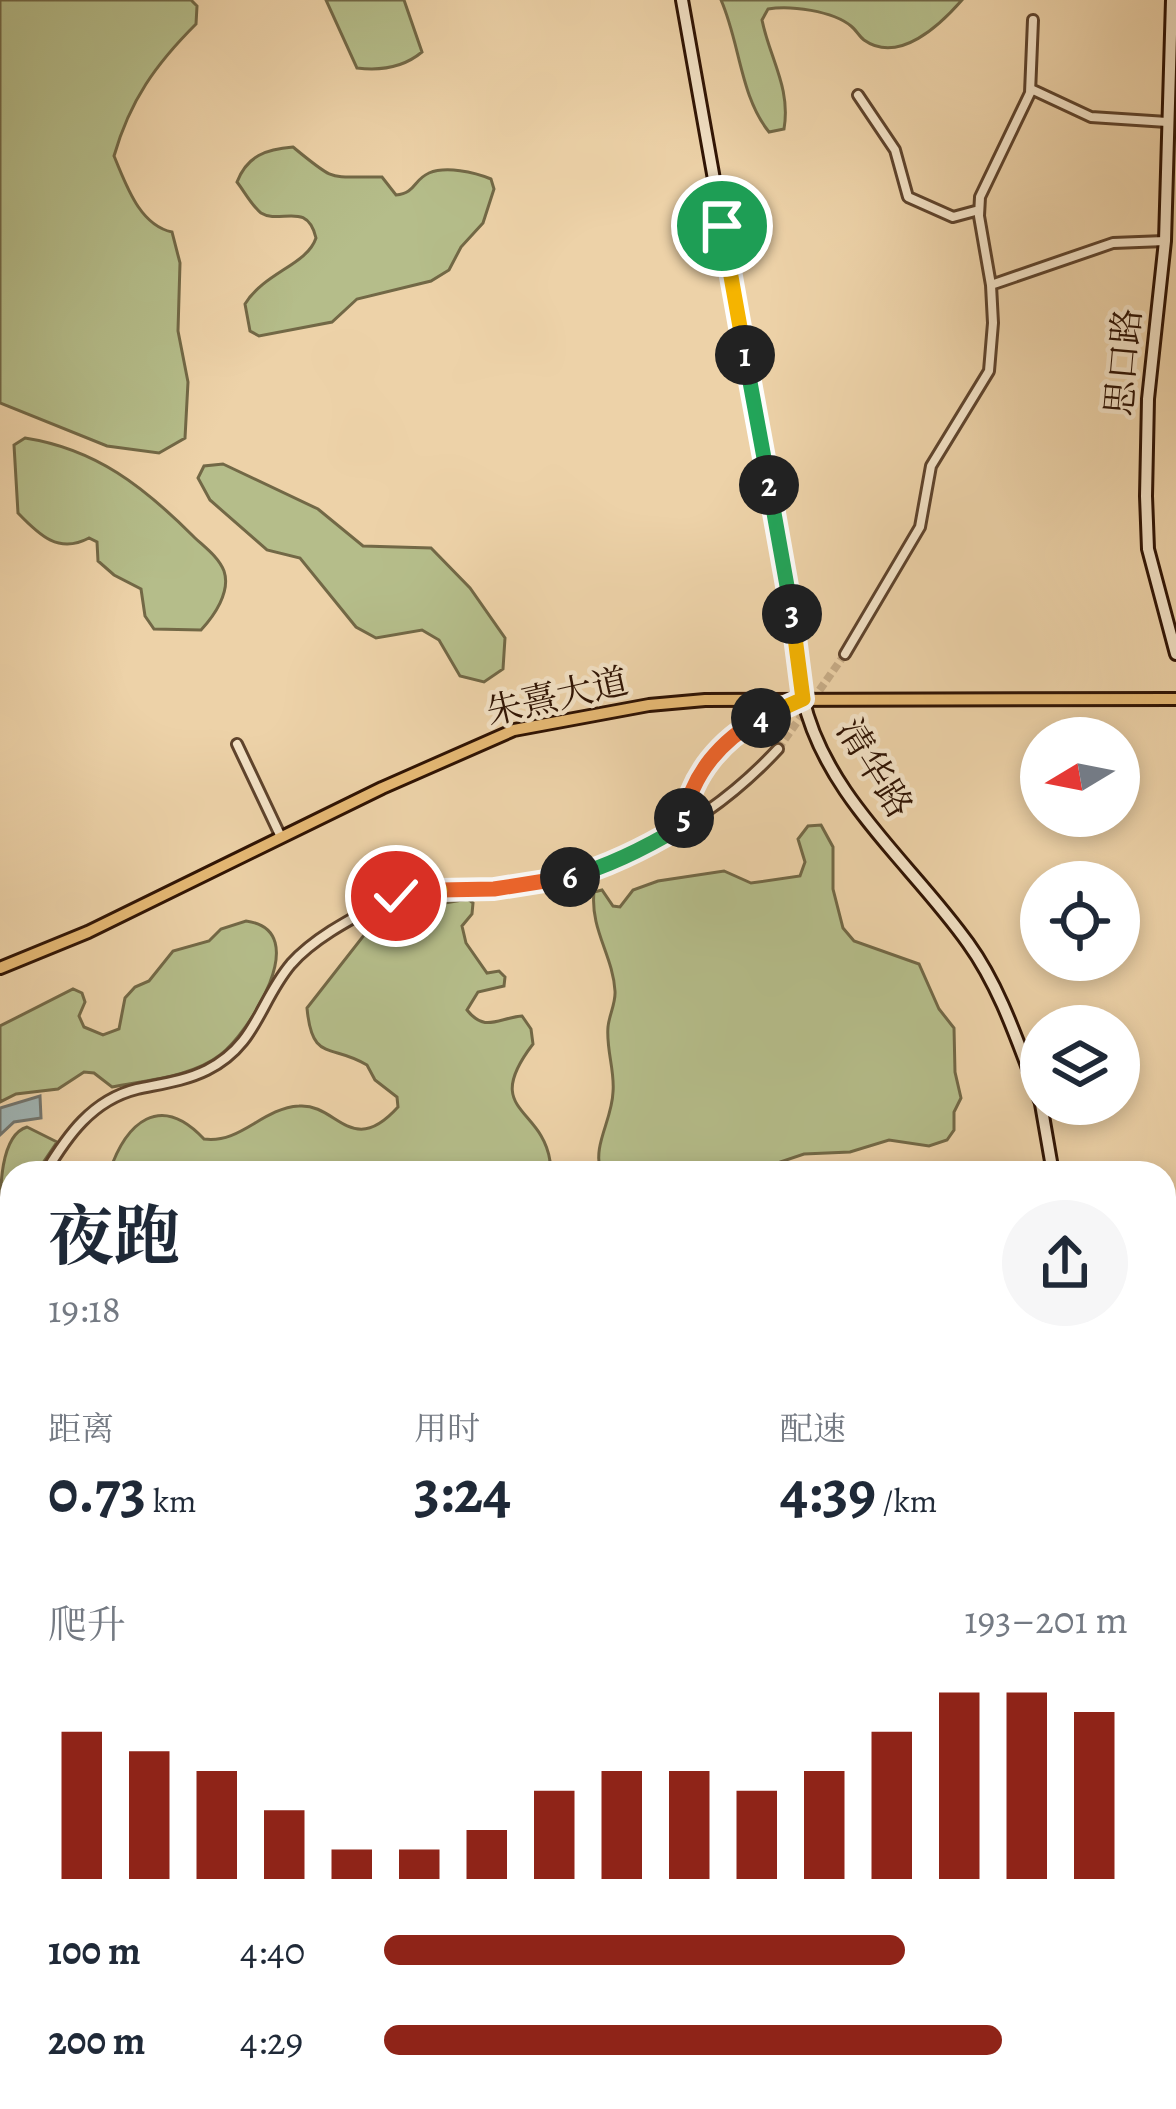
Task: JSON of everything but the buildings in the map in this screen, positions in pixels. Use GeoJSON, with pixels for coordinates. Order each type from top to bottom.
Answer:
{"type":"FeatureCollection","features":[{"type":"Feature","properties":{"kind":"main road","name":"清华路"},"geometry":{"type":"LineString","coordinates":[[682,0],[803,699],[845,790],[985,970],[1020,1053]]}},
{"type":"Feature","properties":{"kind":"main road","name":"思口路"},"geometry":{"type":"LineString","coordinates":[[1172,0],[1167,122],[1170,241],[1148,399],[1146,496],[1148,549],[1176,654]]}},
{"type":"Feature","properties":{"kind":"main road","name":"朱熹大道"},"geometry":{"type":"LineString","coordinates":[[0,968],[88,932],[399,780],[514,730],[649,705],[803,699],[1176,699]]}},
{"type":"Feature","properties":{"kind":"main road","name":"清华路"},"geometry":{"type":"LineString","coordinates":[[1045,1125],[1051,1161]]}},
{"type":"Feature","properties":{"kind":"street"},"geometry":{"type":"LineString","coordinates":[[845,654],[920,527],[931,466],[989,371],[993,323],[980,197],[1031,89],[1034,20]]}},
{"type":"Feature","properties":{"kind":"street"},"geometry":{"type":"LineString","coordinates":[[1031,89],[1090,117],[1167,122]]}},
{"type":"Feature","properties":{"kind":"street"},"geometry":{"type":"LineString","coordinates":[[858,95],[895,150],[908,197],[953,218],[979,210]]}},
{"type":"Feature","properties":{"kind":"street"},"geometry":{"type":"LineString","coordinates":[[991,285],[1113,243],[1170,241]]}},
{"type":"Feature","properties":{"kind":"street"},"geometry":{"type":"LineString","coordinates":[[682,826],[690,790],[716,753],[757,720],[803,699]]}},
{"type":"Feature","properties":{"kind":"street"},"geometry":{"type":"LineString","coordinates":[[237,744],[281,838]]}},
{"type":"Feature","properties":{"kind":"street"},"geometry":{"type":"LineString","coordinates":[[53,1161],[67,1138],[100,1105],[129,1091],[207,1070],[226,1057],[256,1027],[290,965],[308,948],[383,901],[415,891],[494,889],[596,870],[682,826],[752,778],[778,749]]}},
{"type":"Feature","properties":{"kind":"green space"},"geometry":{"type":"Polygon","coordinates":[[[0,0],[191,0],[197,6],[196,24],[146,84],[114,156],[142,212],[172,232],[180,263],[178,331],[188,382],[185,438],[159,453],[107,446],[0,403],[0,0]]]}},
{"type":"Feature","properties":{"kind":"green space"},"geometry":{"type":"Polygon","coordinates":[[[326,0],[404,0],[422,52],[392,67],[357,68],[326,0]]]}},
{"type":"Feature","properties":{"kind":"green space"},"geometry":{"type":"Polygon","coordinates":[[[721,0],[962,0],[918,38],[891,48],[864,40],[843,21],[823,13],[768,9],[762,20],[785,114],[784,129],[769,132],[746,86],[721,0]]]}},
{"type":"Feature","properties":{"kind":"green space"},"geometry":{"type":"Polygon","coordinates":[[[293,147],[334,176],[382,177],[396,195],[407,192],[429,173],[443,170],[491,179],[494,189],[483,223],[461,247],[449,270],[431,281],[357,299],[332,322],[259,336],[250,331],[245,304],[263,284],[304,255],[316,238],[300,217],[261,213],[237,182],[259,156],[293,147]]]}},
{"type":"Feature","properties":{"kind":"green space"},"geometry":{"type":"Polygon","coordinates":[[[25,438],[74,451],[117,473],[214,556],[224,571],[225,587],[216,611],[201,630],[154,629],[145,616],[141,589],[98,561],[97,542],[89,538],[59,543],[18,513],[14,445],[25,438]]]}},
{"type":"Feature","properties":{"kind":"green space"},"geometry":{"type":"Polygon","coordinates":[[[223,464],[318,509],[363,546],[431,548],[470,588],[505,638],[503,669],[484,682],[460,676],[439,640],[422,630],[376,638],[356,627],[300,558],[267,550],[210,500],[198,478],[204,466],[223,464]]]}},
{"type":"Feature","properties":{"kind":"green space"},"geometry":{"type":"Polygon","coordinates":[[[821,825],[833,847],[833,889],[843,928],[854,941],[919,964],[939,1009],[954,1028],[961,1098],[954,1112],[954,1130],[947,1140],[929,1146],[889,1140],[850,1152],[804,1154],[783,1161],[599,1161],[612,1103],[608,1035],[615,991],[595,918],[594,892],[602,890],[613,906],[620,907],[633,890],[658,881],[724,871],[751,883],[800,876],[805,862],[798,839],[808,826],[821,825]]]}},
{"type":"Feature","properties":{"kind":"green space"},"geometry":{"type":"Polygon","coordinates":[[[468,899],[473,903],[472,914],[462,926],[466,943],[487,973],[499,971],[505,977],[504,986],[478,992],[467,1010],[486,1023],[522,1016],[531,1029],[533,1044],[518,1066],[513,1096],[545,1143],[550,1161],[114,1161],[135,1127],[159,1116],[173,1117],[204,1139],[229,1136],[299,1106],[312,1107],[356,1129],[382,1122],[398,1107],[397,1097],[375,1080],[367,1065],[319,1044],[307,1008],[368,930],[393,912],[468,899]]]}},
{"type":"Feature","properties":{"kind":"green space"},"geometry":{"type":"Polygon","coordinates":[[[246,921],[266,928],[275,943],[276,962],[259,1005],[220,1055],[183,1073],[112,1087],[94,1073],[84,1072],[58,1089],[16,1094],[0,1102],[0,1026],[73,989],[82,993],[85,1002],[79,1016],[84,1027],[103,1035],[119,1029],[125,998],[149,981],[173,951],[209,941],[221,929],[246,921]]]}},
{"type":"Feature","properties":{"kind":"green space"},"geometry":{"type":"Polygon","coordinates":[[[27,1127],[57,1142],[44,1161],[5,1161],[18,1132],[27,1127]]]}},
{"type":"Feature","properties":{"kind":"shaded area"},"geometry":{"type":"Polygon","coordinates":[[[40,1096],[41,1118],[14,1122],[0,1135],[0,1108],[40,1096]]]}},
{"type":"Feature","properties":{"kind":"tunnel"},"geometry":{"type":"LineString","coordinates":[[778,749],[845,654]]}},
{"type":"Feature","properties":{"kind":"route"},"geometry":{"type":"LineString","coordinates":[[396,896],[566,878],[596,870],[656,842],[682,826],[690,790],[716,753],[744,728],[803,699],[722,226]]}}]}
